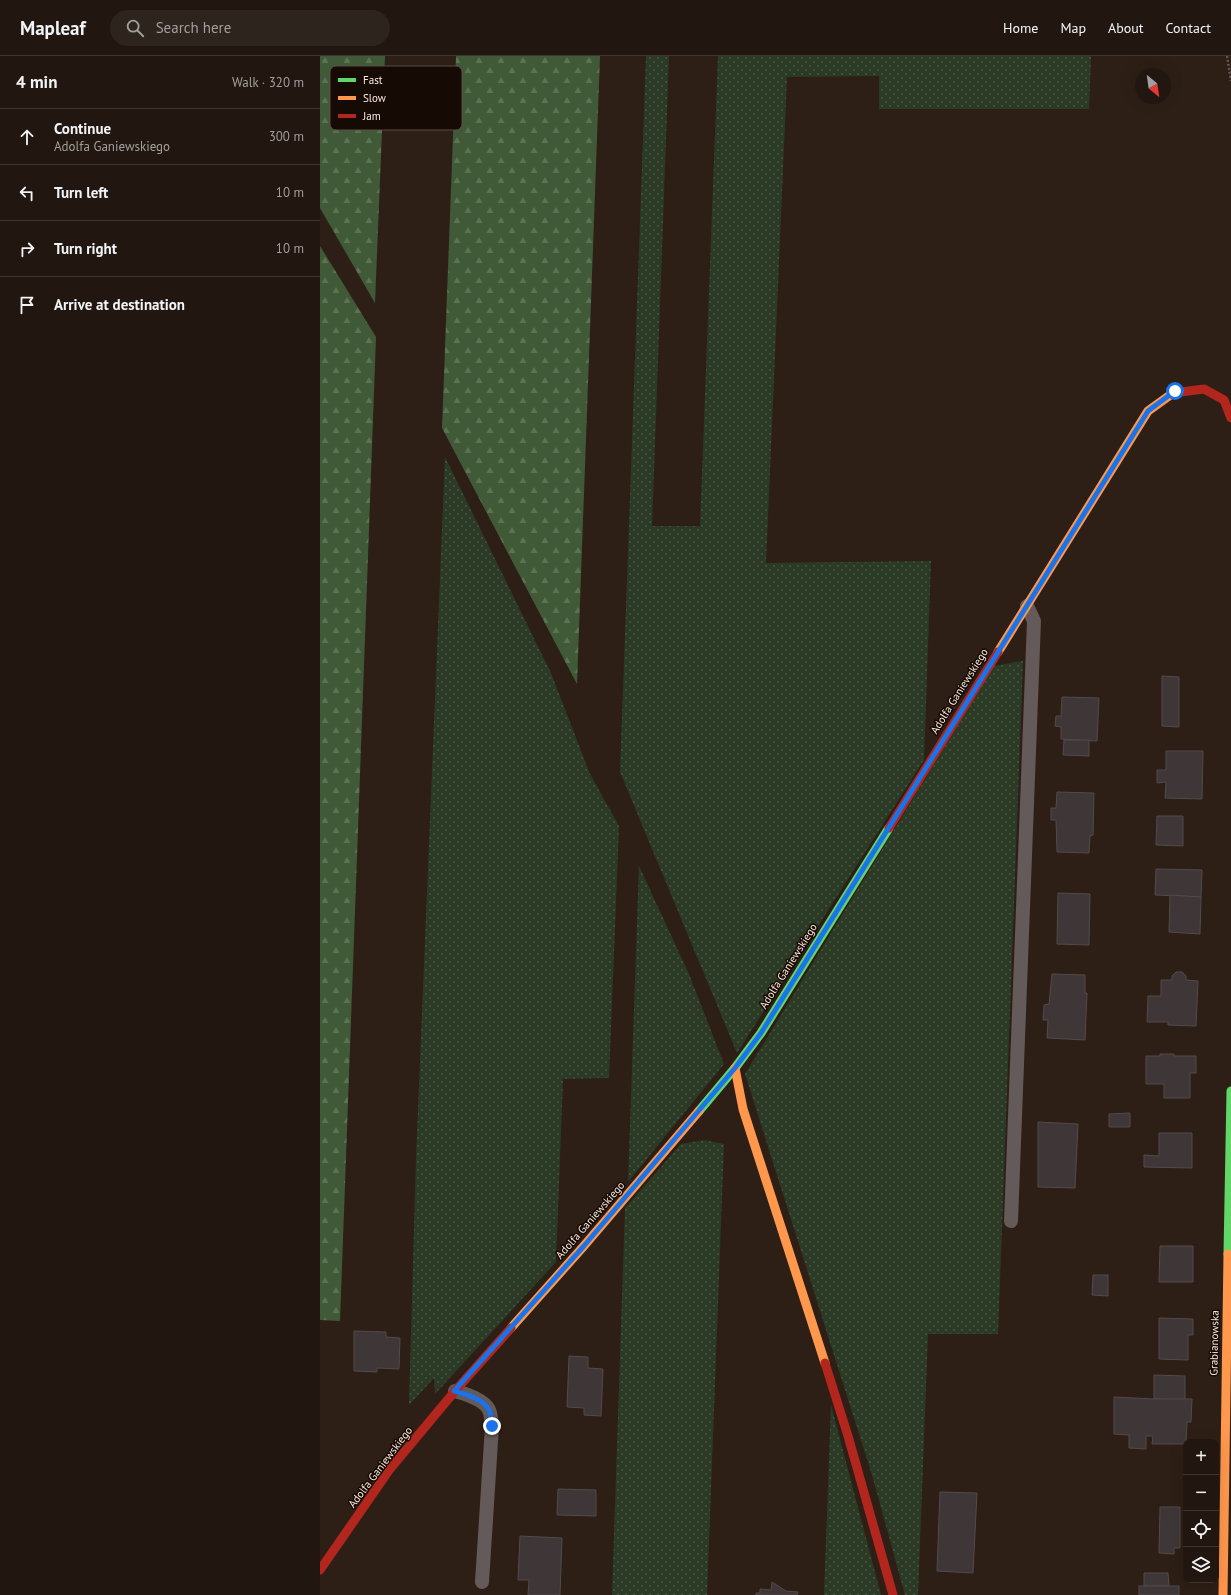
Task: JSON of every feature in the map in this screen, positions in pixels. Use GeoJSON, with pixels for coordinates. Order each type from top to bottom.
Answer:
{"type":"FeatureCollection","features":[{"type":"Feature","properties":{"kind":"street","name":"Adolfa Ganiewskiego"},"geometry":{"type":"LineString","coordinates":[[320,1570],[390,1469],[454,1391],[583,1247],[735,1068],[761,1033],[1148,411],[1175,391],[1204,390],[1224,400],[1231,418]]}},
{"type":"Feature","properties":{"kind":"street"},"geometry":{"type":"LineString","coordinates":[[735,1068],[743,1109],[848,1436],[893,1595]]}},
{"type":"Feature","properties":{"kind":"street","name":"Grabianowska"},"geometry":{"type":"LineString","coordinates":[[1223,1595],[1231,1091]]}},
{"type":"Feature","properties":{"kind":"lane"},"geometry":{"type":"LineString","coordinates":[[1011,1221],[1034,621],[1026,606]]}},
{"type":"Feature","properties":{"kind":"lane"},"geometry":{"type":"LineString","coordinates":[[454,1391],[466,1394],[483,1403],[489,1410],[492,1426],[482,1582]]}},
{"type":"Feature","properties":{"kind":"path"},"geometry":{"type":"LineString","coordinates":[[1227,56],[1231,81]]}},
{"type":"Feature","properties":{"kind":"green space"},"geometry":{"type":"Polygon","coordinates":[[[320,56],[385,56],[385,66],[330,66],[330,130],[382,130],[375,303],[320,208],[320,56]]]}},
{"type":"Feature","properties":{"kind":"green space"},"geometry":{"type":"Polygon","coordinates":[[[456,56],[600,56],[577,684],[442,428],[453,130],[462,130],[462,66],[456,66],[456,56]]]}},
{"type":"Feature","properties":{"kind":"green space"},"geometry":{"type":"Polygon","coordinates":[[[646,56],[669,56],[652,526],[700,526],[718,56],[1091,56],[1089,109],[879,109],[879,76],[787,77],[766,563],[931,561],[924,760],[737,1053],[620,772],[646,56]]]}},
{"type":"Feature","properties":{"kind":"green space"},"geometry":{"type":"Polygon","coordinates":[[[320,246],[376,337],[340,1321],[320,1320],[320,246]]]}},
{"type":"Feature","properties":{"kind":"green space"},"geometry":{"type":"Polygon","coordinates":[[[445,457],[551,673],[590,774],[619,826],[609,1078],[563,1079],[556,1262],[435,1394],[434,1378],[409,1405],[416,1158],[445,457]]]}},
{"type":"Feature","properties":{"kind":"green space"},"geometry":{"type":"Polygon","coordinates":[[[1023,661],[998,1334],[928,1334],[918,1595],[905,1595],[872,1475],[745,1074],[994,666],[1023,661]]]}},
{"type":"Feature","properties":{"kind":"green space"},"geometry":{"type":"Polygon","coordinates":[[[639,866],[689,974],[724,1064],[628,1182],[639,866]]]}},
{"type":"Feature","properties":{"kind":"green space"},"geometry":{"type":"Polygon","coordinates":[[[704,1140],[724,1144],[707,1595],[612,1595],[625,1208],[681,1144],[704,1140]]]}},
{"type":"Feature","properties":{"kind":"green space"},"geometry":{"type":"Polygon","coordinates":[[[831,1405],[881,1595],[824,1595],[831,1405]]]}},
{"type":"Feature","properties":{"kind":"building"},"geometry":{"type":"Polygon","coordinates":[[[1162,676],[1179,677],[1179,727],[1162,726],[1162,676]]]}},
{"type":"Feature","properties":{"kind":"building"},"geometry":{"type":"Polygon","coordinates":[[[1062,697],[1099,698],[1097,741],[1061,739],[1061,727],[1055,726],[1056,716],[1061,716],[1062,697]]]}},
{"type":"Feature","properties":{"kind":"building"},"geometry":{"type":"Polygon","coordinates":[[[1064,740],[1089,740],[1089,756],[1063,755],[1064,740]]]}},
{"type":"Feature","properties":{"kind":"building"},"geometry":{"type":"Polygon","coordinates":[[[1166,751],[1203,751],[1202,799],[1165,798],[1166,782],[1157,783],[1157,770],[1166,770],[1166,751]]]}},
{"type":"Feature","properties":{"kind":"building"},"geometry":{"type":"Polygon","coordinates":[[[1057,792],[1094,793],[1093,835],[1090,836],[1089,853],[1057,852],[1056,820],[1051,820],[1051,808],[1056,808],[1057,792]]]}},
{"type":"Feature","properties":{"kind":"building"},"geometry":{"type":"Polygon","coordinates":[[[1157,816],[1183,816],[1183,846],[1156,845],[1157,816]]]}},
{"type":"Feature","properties":{"kind":"building"},"geometry":{"type":"Polygon","coordinates":[[[1156,869],[1202,870],[1201,897],[1155,895],[1156,869]]]}},
{"type":"Feature","properties":{"kind":"building"},"geometry":{"type":"Polygon","coordinates":[[[1058,893],[1090,894],[1089,945],[1057,944],[1058,893]]]}},
{"type":"Feature","properties":{"kind":"building"},"geometry":{"type":"Polygon","coordinates":[[[1170,895],[1201,897],[1200,934],[1169,932],[1170,895]]]}},
{"type":"Feature","properties":{"kind":"building"},"geometry":{"type":"Polygon","coordinates":[[[1176,972],[1182,972],[1186,976],[1186,980],[1198,981],[1196,1026],[1168,1025],[1168,1022],[1147,1022],[1148,996],[1161,996],[1161,980],[1172,980],[1172,976],[1176,972]]]}},
{"type":"Feature","properties":{"kind":"building"},"geometry":{"type":"Polygon","coordinates":[[[1052,974],[1085,975],[1085,993],[1087,993],[1085,1040],[1047,1038],[1048,1020],[1043,1020],[1044,1005],[1049,1004],[1052,974]]]}},
{"type":"Feature","properties":{"kind":"building"},"geometry":{"type":"Polygon","coordinates":[[[1160,1054],[1174,1054],[1174,1056],[1196,1056],[1196,1073],[1190,1073],[1190,1098],[1164,1098],[1164,1084],[1146,1084],[1146,1056],[1160,1056],[1160,1054]]]}},
{"type":"Feature","properties":{"kind":"building"},"geometry":{"type":"Polygon","coordinates":[[[1130,1113],[1130,1127],[1109,1127],[1109,1114],[1130,1113]]]}},
{"type":"Feature","properties":{"kind":"building"},"geometry":{"type":"Polygon","coordinates":[[[1038,1122],[1078,1124],[1075,1188],[1038,1187],[1038,1122]]]}},
{"type":"Feature","properties":{"kind":"building"},"geometry":{"type":"Polygon","coordinates":[[[1159,1133],[1192,1133],[1192,1168],[1144,1167],[1144,1155],[1159,1156],[1159,1133]]]}},
{"type":"Feature","properties":{"kind":"building"},"geometry":{"type":"Polygon","coordinates":[[[1160,1246],[1193,1246],[1193,1282],[1159,1282],[1160,1246]]]}},
{"type":"Feature","properties":{"kind":"building"},"geometry":{"type":"Polygon","coordinates":[[[1093,1275],[1108,1275],[1108,1296],[1092,1295],[1093,1275]]]}},
{"type":"Feature","properties":{"kind":"building"},"geometry":{"type":"Polygon","coordinates":[[[1159,1318],[1193,1319],[1193,1335],[1188,1335],[1188,1360],[1159,1359],[1159,1318]]]}},
{"type":"Feature","properties":{"kind":"building"},"geometry":{"type":"Polygon","coordinates":[[[354,1331],[386,1332],[386,1337],[400,1338],[399,1369],[377,1368],[377,1372],[354,1371],[354,1331]]]}},
{"type":"Feature","properties":{"kind":"building"},"geometry":{"type":"Polygon","coordinates":[[[569,1356],[588,1357],[588,1368],[603,1369],[601,1416],[584,1415],[584,1408],[567,1407],[569,1356]]]}},
{"type":"Feature","properties":{"kind":"building"},"geometry":{"type":"Polygon","coordinates":[[[1154,1375],[1185,1376],[1185,1400],[1154,1399],[1154,1375]]]}},
{"type":"Feature","properties":{"kind":"building"},"geometry":{"type":"Polygon","coordinates":[[[1114,1397],[1192,1399],[1191,1422],[1187,1422],[1186,1439],[1183,1439],[1183,1444],[1152,1444],[1153,1436],[1146,1436],[1146,1449],[1129,1448],[1129,1435],[1114,1434],[1114,1397]]]}},
{"type":"Feature","properties":{"kind":"building"},"geometry":{"type":"Polygon","coordinates":[[[558,1489],[596,1490],[596,1516],[557,1515],[558,1489]]]}},
{"type":"Feature","properties":{"kind":"building"},"geometry":{"type":"Polygon","coordinates":[[[940,1492],[977,1493],[973,1573],[937,1571],[940,1492]]]}},
{"type":"Feature","properties":{"kind":"building"},"geometry":{"type":"Polygon","coordinates":[[[1160,1507],[1180,1507],[1180,1548],[1174,1548],[1174,1554],[1159,1553],[1160,1507]]]}},
{"type":"Feature","properties":{"kind":"building"},"geometry":{"type":"Polygon","coordinates":[[[520,1536],[562,1538],[560,1595],[528,1595],[529,1580],[518,1580],[520,1536]]]}},
{"type":"Feature","properties":{"kind":"building"},"geometry":{"type":"Polygon","coordinates":[[[1144,1573],[1168,1573],[1169,1586],[1144,1586],[1144,1573]]]}},
{"type":"Feature","properties":{"kind":"building"},"geometry":{"type":"Polygon","coordinates":[[[772,1582],[786,1591],[798,1592],[797,1595],[756,1595],[756,1593],[760,1593],[760,1589],[771,1590],[772,1582]]]}},
{"type":"Feature","properties":{"kind":"building"},"geometry":{"type":"Polygon","coordinates":[[[1139,1586],[1179,1586],[1179,1595],[1139,1595],[1139,1586]]]}},
{"type":"Feature","properties":{"kind":"traffic: fast"},"geometry":{"type":"LineString","coordinates":[[699,1111],[735,1068],[761,1033],[889,828]]}},
{"type":"Feature","properties":{"kind":"traffic: fast"},"geometry":{"type":"LineString","coordinates":[[1228,1254],[1231,1091]]}},
{"type":"Feature","properties":{"kind":"traffic: slow"},"geometry":{"type":"LineString","coordinates":[[998,652],[1148,411],[1173,393]]}},
{"type":"Feature","properties":{"kind":"traffic: slow"},"geometry":{"type":"LineString","coordinates":[[735,1068],[743,1109],[825,1363]]}},
{"type":"Feature","properties":{"kind":"traffic: slow"},"geometry":{"type":"LineString","coordinates":[[511,1328],[583,1247],[699,1111]]}},
{"type":"Feature","properties":{"kind":"traffic: slow"},"geometry":{"type":"LineString","coordinates":[[1223,1595],[1228,1254]]}},
{"type":"Feature","properties":{"kind":"traffic: jam"},"geometry":{"type":"LineString","coordinates":[[1173,393],[1204,389],[1224,400],[1231,418]]}},
{"type":"Feature","properties":{"kind":"traffic: jam"},"geometry":{"type":"LineString","coordinates":[[889,828],[998,652]]}},
{"type":"Feature","properties":{"kind":"traffic: jam"},"geometry":{"type":"LineString","coordinates":[[320,1570],[390,1469],[455,1391],[511,1328]]}},
{"type":"Feature","properties":{"kind":"traffic: jam"},"geometry":{"type":"LineString","coordinates":[[825,1363],[848,1436],[893,1595]]}},
{"type":"Feature","properties":{"kind":"route"},"geometry":{"type":"LineString","coordinates":[[492,1426],[489,1410],[483,1403],[466,1394],[454,1391],[583,1247],[735,1068],[761,1033],[1148,411],[1175,391]]}}]}
